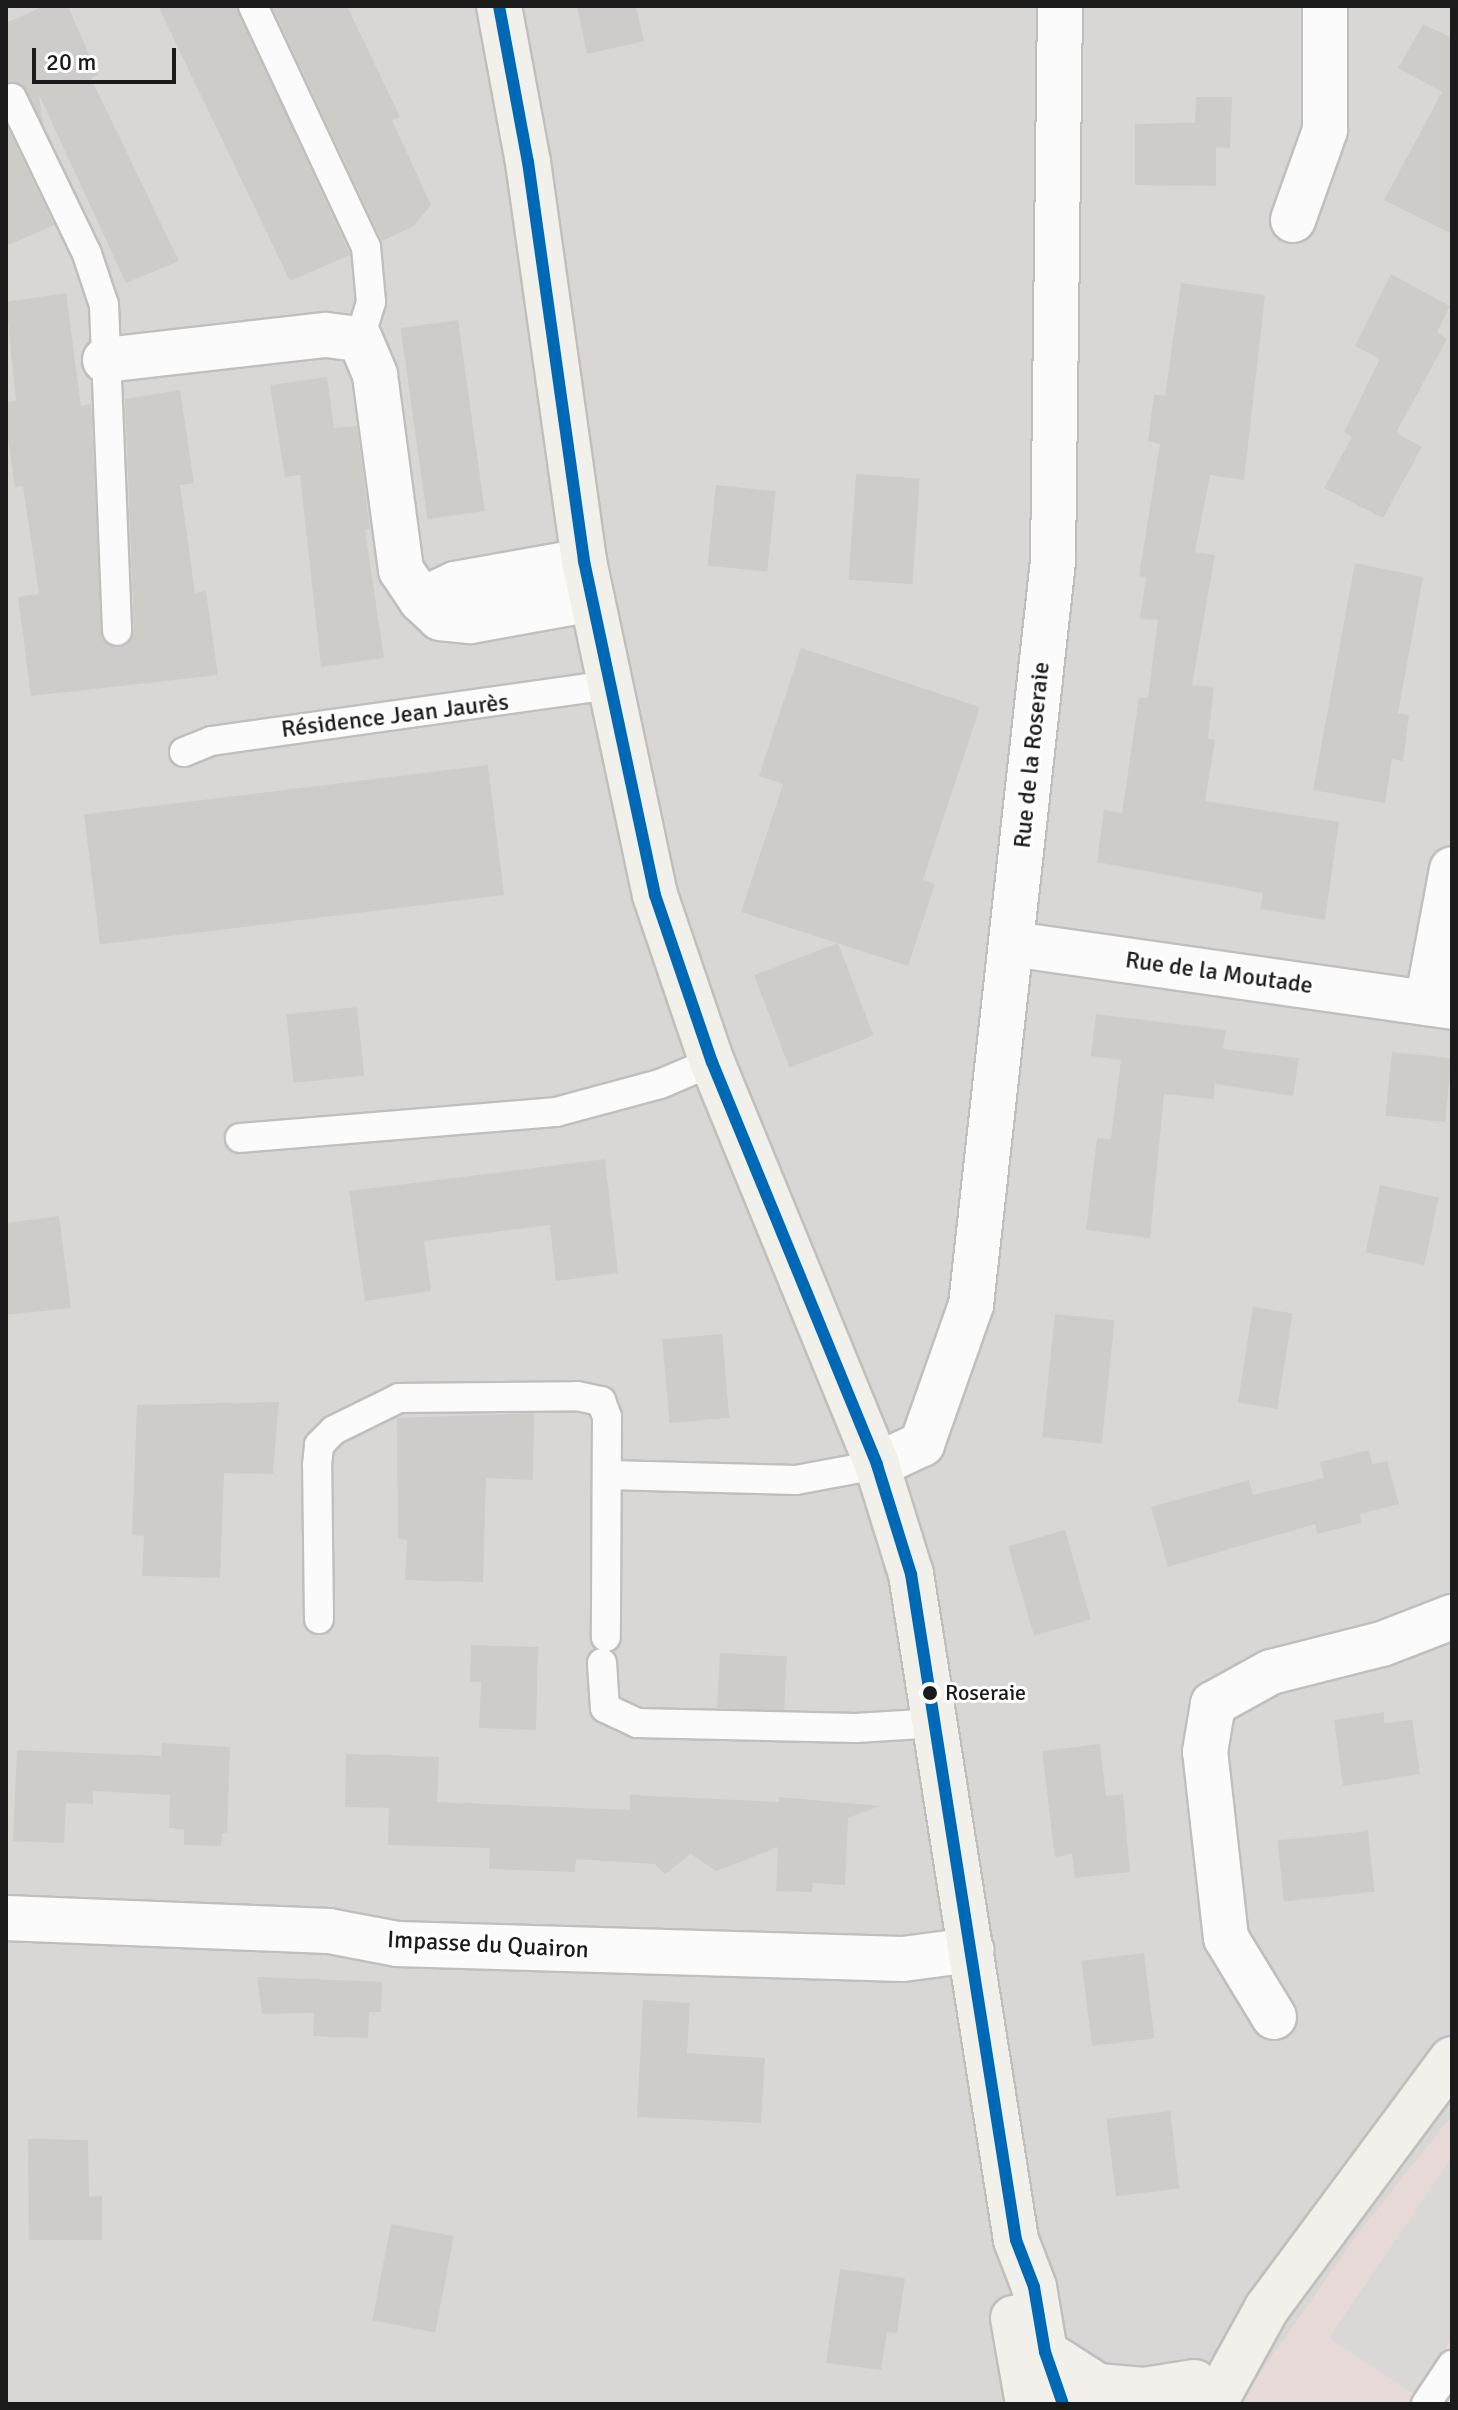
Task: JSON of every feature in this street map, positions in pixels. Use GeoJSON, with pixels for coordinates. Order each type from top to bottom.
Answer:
{"type":"FeatureCollection","features":[{"type":"Feature","properties":{"kind":"main road"},"geometry":{"type":"LineString","coordinates":[[499,6],[528,162],[588,580],[607,685],[655,895],[712,1062],[877,1465],[911,1574],[937,1723],[1016,2240],[1034,2287],[1045,2352],[1063,2404]]}},
{"type":"Feature","properties":{"kind":"main road"},"geometry":{"type":"LineString","coordinates":[[1045,2352],[1098,2386],[1191,2397],[1267,2308],[1452,2059]]}},
{"type":"Feature","properties":{"kind":"main road"},"geometry":{"type":"LineString","coordinates":[[1016,2240],[1011,2292],[1017,2362],[1028,2404]]}},
{"type":"Feature","properties":{"kind":"street","name":"Rue de la Roseraie"},"geometry":{"type":"LineString","coordinates":[[877,1465],[922,1444],[971,1305],[1053,561],[1060,6]]}},
{"type":"Feature","properties":{"kind":"street"},"geometry":{"type":"LineString","coordinates":[[1293,220],[1325,130],[1325,6]]}},
{"type":"Feature","properties":{"kind":"street"},"geometry":{"type":"LineString","coordinates":[[105,360],[326,335],[360,339],[375,375],[401,570],[421,600],[455,584],[588,580]]}},
{"type":"Feature","properties":{"kind":"street","name":"Rue de la Moutade"},"geometry":{"type":"LineString","coordinates":[[1012,944],[1439,1005],[1452,869]]}},
{"type":"Feature","properties":{"kind":"street"},"geometry":{"type":"LineString","coordinates":[[1274,2017],[1226,1938],[1205,1752],[1213,1704],[1271,1672],[1382,1644],[1452,1617]]}},
{"type":"Feature","properties":{"kind":"street","name":"Impasse du Quairon"},"geometry":{"type":"LineString","coordinates":[[6,1918],[329,1931],[397,1944],[903,1959],[971,1950]]}},
{"type":"Feature","properties":{"kind":"lane"},"geometry":{"type":"LineString","coordinates":[[253,6],[366,247],[371,302],[360,339]]}},
{"type":"Feature","properties":{"kind":"lane"},"geometry":{"type":"LineString","coordinates":[[12,98],[87,254],[104,305],[117,631]]}},
{"type":"Feature","properties":{"kind":"lane","name":"Résidence Jean Jaurès"},"geometry":{"type":"LineString","coordinates":[[184,752],[211,741],[443,706],[506,703],[607,685]]}},
{"type":"Feature","properties":{"kind":"lane"},"geometry":{"type":"LineString","coordinates":[[240,1138],[556,1112],[660,1084],[712,1062]]}},
{"type":"Feature","properties":{"kind":"lane"},"geometry":{"type":"LineString","coordinates":[[319,1619],[319,1445],[373,1407],[399,1398],[577,1396],[601,1401],[607,1417],[605,1708],[637,1723],[856,1728],[937,1723]]}},
{"type":"Feature","properties":{"kind":"lane"},"geometry":{"type":"LineString","coordinates":[[609,1475],[796,1480],[877,1465]]}},
{"type":"Feature","properties":{"kind":"lane"},"geometry":{"type":"LineString","coordinates":[[1426,2404],[1452,2365]]}},
{"type":"Feature","properties":{"kind":"shaded area"},"geometry":{"type":"Polygon","coordinates":[[[6,6],[1452,6],[1452,2116],[1361,2230],[1239,2404],[6,2404],[6,6]]]}},
{"type":"Feature","properties":{"kind":"shaded area"},"geometry":{"type":"Polygon","coordinates":[[[1452,2116],[1452,2404],[1239,2404],[1361,2230],[1452,2116]]]}},
{"type":"Feature","properties":{"kind":"shaded area"},"geometry":{"type":"Polygon","coordinates":[[[1452,2157],[1452,2338],[1414,2394],[1329,2338],[1452,2157]]]}},
{"type":"Feature","properties":{"kind":"building"},"geometry":{"type":"Polygon","coordinates":[[[44,6],[68,6],[98,75],[91,78],[179,261],[126,283],[39,95],[43,124],[22,84],[6,82],[6,23],[44,6]]]}},
{"type":"Feature","properties":{"kind":"building"},"geometry":{"type":"Polygon","coordinates":[[[158,6],[236,6],[350,255],[290,281],[158,6]]]}},
{"type":"Feature","properties":{"kind":"building"},"geometry":{"type":"Polygon","coordinates":[[[272,6],[347,6],[400,117],[392,120],[431,205],[414,226],[382,241],[272,6]]]}},
{"type":"Feature","properties":{"kind":"building"},"geometry":{"type":"Polygon","coordinates":[[[577,6],[636,6],[644,41],[587,54],[577,6]]]}},
{"type":"Feature","properties":{"kind":"building"},"geometry":{"type":"Polygon","coordinates":[[[1423,24],[1452,38],[1452,234],[1384,200],[1442,92],[1398,68],[1423,24]]]}},
{"type":"Feature","properties":{"kind":"building"},"geometry":{"type":"Polygon","coordinates":[[[1196,97],[1232,97],[1230,148],[1216,147],[1216,186],[1135,185],[1135,124],[1195,123],[1196,97]]]}},
{"type":"Feature","properties":{"kind":"building"},"geometry":{"type":"Polygon","coordinates":[[[6,125],[54,225],[6,246],[6,125]]]}},
{"type":"Feature","properties":{"kind":"building"},"geometry":{"type":"Polygon","coordinates":[[[1391,274],[1450,306],[1437,332],[1447,339],[1396,433],[1422,447],[1383,518],[1324,488],[1352,437],[1344,432],[1380,359],[1355,346],[1391,274]]]}},
{"type":"Feature","properties":{"kind":"building"},"geometry":{"type":"Polygon","coordinates":[[[1181,283],[1265,295],[1244,480],[1210,475],[1195,552],[1215,555],[1192,685],[1214,687],[1208,738],[1215,740],[1205,801],[1339,822],[1325,920],[1260,909],[1263,893],[1097,862],[1104,810],[1122,813],[1139,697],[1148,698],[1158,620],[1140,618],[1146,577],[1139,576],[1160,444],[1148,441],[1154,394],[1165,396],[1181,283]]]}},
{"type":"Feature","properties":{"kind":"building"},"geometry":{"type":"Polygon","coordinates":[[[66,293],[81,406],[91,404],[102,639],[118,648],[127,645],[134,631],[125,399],[180,390],[194,483],[180,485],[195,593],[206,591],[218,675],[31,696],[18,597],[39,594],[23,486],[15,487],[6,424],[6,402],[16,401],[6,302],[66,293]]]}},
{"type":"Feature","properties":{"kind":"building"},"geometry":{"type":"Polygon","coordinates":[[[458,320],[485,511],[427,519],[401,328],[458,320]]]}},
{"type":"Feature","properties":{"kind":"building"},"geometry":{"type":"Polygon","coordinates":[[[327,377],[334,428],[357,426],[370,529],[365,530],[384,658],[321,667],[300,475],[285,477],[270,385],[327,377]]]}},
{"type":"Feature","properties":{"kind":"building"},"geometry":{"type":"Polygon","coordinates":[[[856,474],[920,478],[912,584],[849,580],[856,474]]]}},
{"type":"Feature","properties":{"kind":"building"},"geometry":{"type":"Polygon","coordinates":[[[716,485],[776,491],[767,572],[708,566],[716,485]]]}},
{"type":"Feature","properties":{"kind":"building"},"geometry":{"type":"Polygon","coordinates":[[[1355,563],[1423,577],[1398,713],[1409,715],[1403,761],[1392,759],[1385,803],[1313,790],[1355,563]]]}},
{"type":"Feature","properties":{"kind":"building"},"geometry":{"type":"Polygon","coordinates":[[[801,648],[980,707],[923,880],[935,884],[908,966],[741,912],[783,784],[759,776],[801,648]]]}},
{"type":"Feature","properties":{"kind":"building"},"geometry":{"type":"Polygon","coordinates":[[[488,765],[504,895],[100,945],[84,815],[488,765]]]}},
{"type":"Feature","properties":{"kind":"building"},"geometry":{"type":"Polygon","coordinates":[[[838,943],[873,1035],[789,1068],[754,975],[838,943]]]}},
{"type":"Feature","properties":{"kind":"building"},"geometry":{"type":"Polygon","coordinates":[[[357,1007],[364,1076],[294,1083],[286,1014],[357,1007]]]}},
{"type":"Feature","properties":{"kind":"building"},"geometry":{"type":"Polygon","coordinates":[[[1096,1014],[1226,1030],[1223,1049],[1299,1058],[1293,1096],[1215,1084],[1214,1099],[1164,1094],[1150,1238],[1086,1230],[1097,1138],[1111,1139],[1121,1060],[1091,1056],[1096,1014]]]}},
{"type":"Feature","properties":{"kind":"building"},"geometry":{"type":"Polygon","coordinates":[[[1392,1052],[1452,1058],[1445,1122],[1385,1116],[1392,1052]]]}},
{"type":"Feature","properties":{"kind":"building"},"geometry":{"type":"Polygon","coordinates":[[[605,1159],[618,1273],[556,1281],[550,1225],[424,1241],[431,1291],[365,1301],[349,1191],[605,1159]]]}},
{"type":"Feature","properties":{"kind":"building"},"geometry":{"type":"Polygon","coordinates":[[[1380,1185],[1439,1197],[1424,1265],[1366,1252],[1380,1185]]]}},
{"type":"Feature","properties":{"kind":"building"},"geometry":{"type":"Polygon","coordinates":[[[59,1216],[71,1308],[6,1315],[6,1223],[59,1216]]]}},
{"type":"Feature","properties":{"kind":"building"},"geometry":{"type":"Polygon","coordinates":[[[1253,1307],[1293,1313],[1277,1409],[1238,1403],[1253,1307]]]}},
{"type":"Feature","properties":{"kind":"building"},"geometry":{"type":"Polygon","coordinates":[[[1055,1314],[1115,1320],[1102,1444],[1042,1437],[1055,1314]]]}},
{"type":"Feature","properties":{"kind":"building"},"geometry":{"type":"Polygon","coordinates":[[[722,1334],[729,1418],[670,1423],[662,1339],[722,1334]]]}},
{"type":"Feature","properties":{"kind":"building"},"geometry":{"type":"Polygon","coordinates":[[[279,1402],[273,1474],[224,1473],[220,1578],[142,1576],[144,1536],[132,1535],[137,1405],[279,1402]]]}},
{"type":"Feature","properties":{"kind":"building"},"geometry":{"type":"Polygon","coordinates":[[[534,1413],[533,1480],[486,1478],[483,1582],[405,1580],[407,1540],[398,1539],[397,1418],[534,1413]]]}},
{"type":"Feature","properties":{"kind":"building"},"geometry":{"type":"Polygon","coordinates":[[[1369,1450],[1372,1464],[1387,1461],[1399,1504],[1360,1514],[1361,1523],[1317,1534],[1315,1524],[1168,1567],[1151,1507],[1249,1480],[1253,1495],[1324,1478],[1320,1462],[1369,1450]]]}},
{"type":"Feature","properties":{"kind":"building"},"geometry":{"type":"Polygon","coordinates":[[[1065,1530],[1091,1619],[1034,1636],[1008,1546],[1065,1530]]]}},
{"type":"Feature","properties":{"kind":"building"},"geometry":{"type":"Polygon","coordinates":[[[471,1645],[538,1647],[536,1730],[479,1728],[481,1682],[470,1682],[471,1645]]]}},
{"type":"Feature","properties":{"kind":"building"},"geometry":{"type":"Polygon","coordinates":[[[720,1653],[787,1657],[784,1711],[717,1708],[720,1653]]]}},
{"type":"Feature","properties":{"kind":"building"},"geometry":{"type":"Polygon","coordinates":[[[1384,1712],[1384,1723],[1412,1720],[1420,1774],[1343,1786],[1334,1720],[1384,1712]]]}},
{"type":"Feature","properties":{"kind":"building"},"geometry":{"type":"Polygon","coordinates":[[[162,1743],[230,1747],[227,1833],[222,1833],[221,1846],[184,1845],[184,1829],[169,1828],[170,1795],[93,1791],[93,1804],[66,1803],[64,1843],[13,1841],[17,1750],[161,1756],[162,1743]]]}},
{"type":"Feature","properties":{"kind":"building"},"geometry":{"type":"Polygon","coordinates":[[[1100,1744],[1106,1796],[1123,1794],[1130,1872],[1075,1878],[1072,1854],[1055,1857],[1042,1751],[1100,1744]]]}},
{"type":"Feature","properties":{"kind":"building"},"geometry":{"type":"Polygon","coordinates":[[[346,1754],[439,1757],[437,1802],[630,1810],[630,1795],[779,1802],[779,1797],[880,1806],[848,1818],[845,1885],[813,1883],[812,1892],[776,1891],[778,1847],[716,1871],[691,1854],[665,1874],[655,1864],[576,1859],[575,1872],[489,1869],[490,1848],[388,1845],[389,1808],[345,1807],[346,1754]]]}},
{"type":"Feature","properties":{"kind":"building"},"geometry":{"type":"Polygon","coordinates":[[[1368,1831],[1374,1892],[1284,1901],[1277,1841],[1368,1831]]]}},
{"type":"Feature","properties":{"kind":"building"},"geometry":{"type":"Polygon","coordinates":[[[1144,1953],[1154,2038],[1092,2046],[1081,1961],[1144,1953]]]}},
{"type":"Feature","properties":{"kind":"building"},"geometry":{"type":"Polygon","coordinates":[[[257,1977],[382,1982],[381,2012],[369,2012],[368,2038],[313,2036],[314,2013],[262,2014],[257,1977]]]}},
{"type":"Feature","properties":{"kind":"building"},"geometry":{"type":"Polygon","coordinates":[[[643,2000],[690,2003],[687,2053],[765,2058],[761,2123],[637,2117],[643,2000]]]}},
{"type":"Feature","properties":{"kind":"building"},"geometry":{"type":"Polygon","coordinates":[[[1170,2111],[1180,2188],[1116,2196],[1106,2119],[1170,2111]]]}},
{"type":"Feature","properties":{"kind":"building"},"geometry":{"type":"Polygon","coordinates":[[[28,2139],[88,2140],[89,2197],[102,2196],[102,2240],[29,2240],[28,2139]]]}},
{"type":"Feature","properties":{"kind":"building"},"geometry":{"type":"Polygon","coordinates":[[[391,2224],[454,2236],[435,2332],[372,2320],[391,2224]]]}},
{"type":"Feature","properties":{"kind":"building"},"geometry":{"type":"Polygon","coordinates":[[[840,2269],[905,2278],[897,2333],[887,2332],[881,2370],[826,2363],[840,2269]]]}},
{"type":"Feature","properties":{"kind":"transit line"},"geometry":{"type":"LineString","coordinates":[[499,6],[528,162],[584,561],[655,895],[712,1062],[877,1465],[911,1574],[1016,2240],[1034,2287],[1045,2352],[1063,2404]]}},
{"type":"Feature","properties":{"kind":"place","name":"Roseraie"},"geometry":{"type":"Point","coordinates":[930,1693]}}]}
